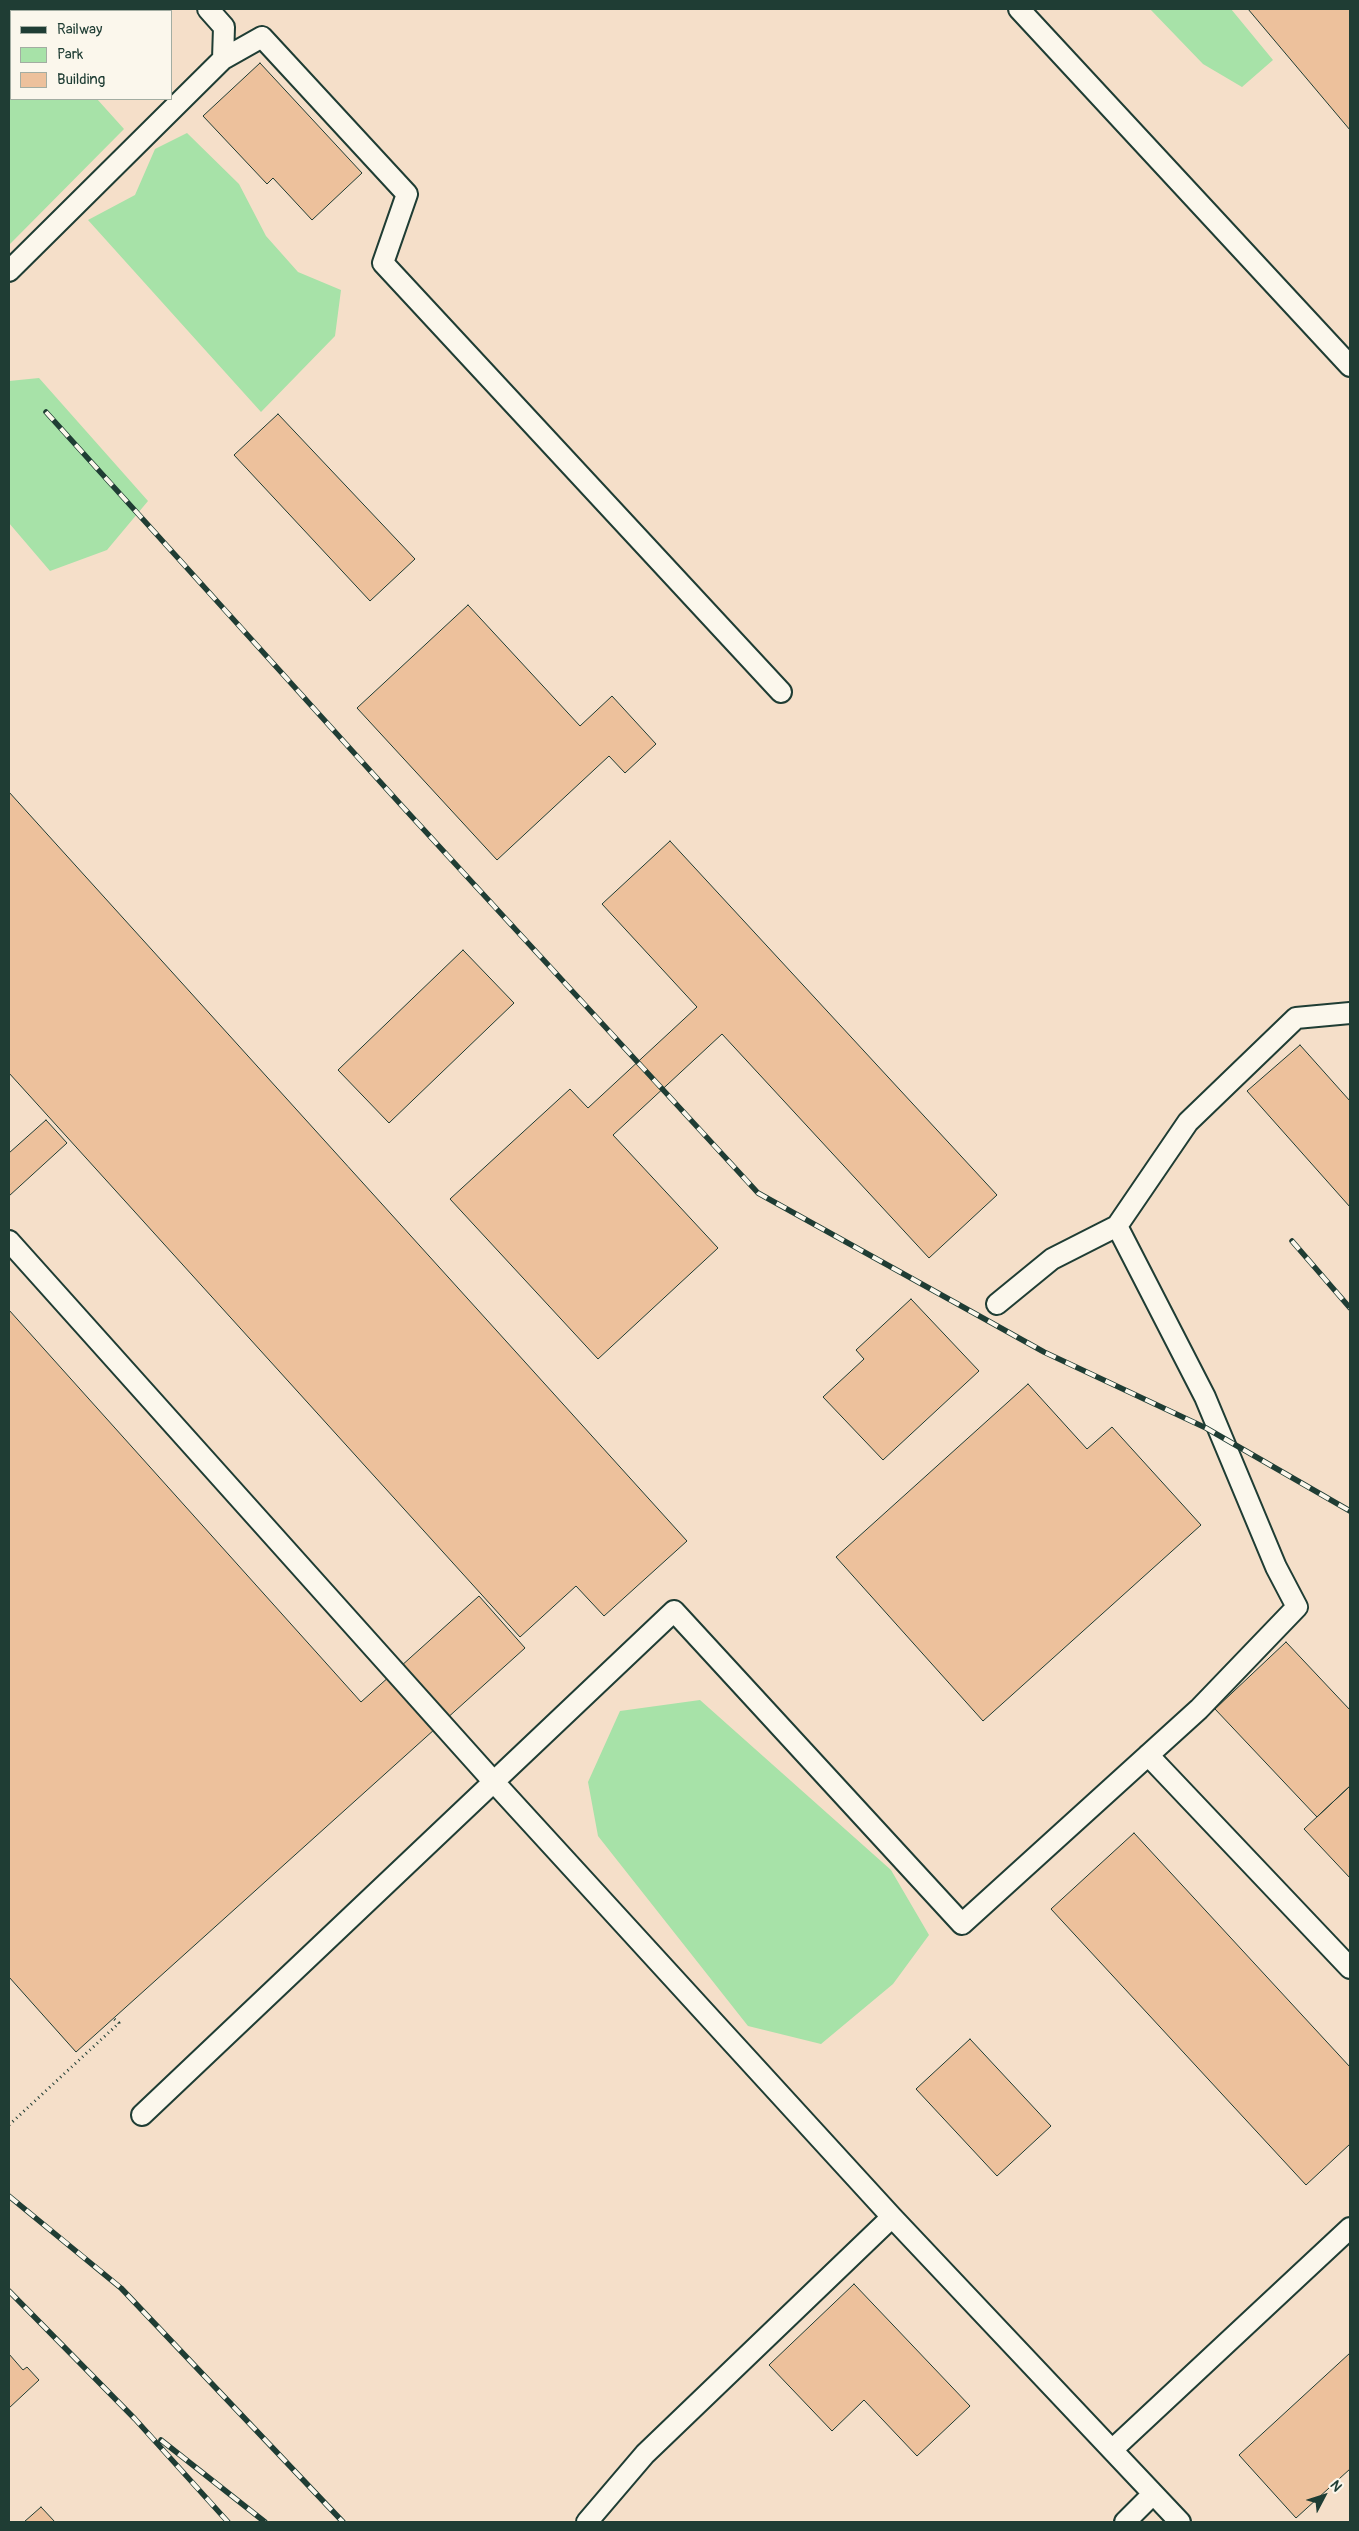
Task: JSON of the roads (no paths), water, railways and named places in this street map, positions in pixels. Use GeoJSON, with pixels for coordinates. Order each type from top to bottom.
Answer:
{"type":"FeatureCollection","features":[{"type":"Feature","properties":{"kind":"lane"},"geometry":{"type":"LineString","coordinates":[[208,9],[224,27],[223,58]]}},
{"type":"Feature","properties":{"kind":"lane"},"geometry":{"type":"LineString","coordinates":[[1019,9],[1350,363]]}},
{"type":"Feature","properties":{"kind":"lane"},"geometry":{"type":"LineString","coordinates":[[9,271],[223,58],[262,37],[407,194],[383,263],[781,692]]}},
{"type":"Feature","properties":{"kind":"lane"},"geometry":{"type":"LineString","coordinates":[[998,1304],[1052,1259],[1117,1226],[1188,1122],[1296,1018],[1350,1013]]}},
{"type":"Feature","properties":{"kind":"lane"},"geometry":{"type":"LineString","coordinates":[[142,2115],[674,1611],[962,1924],[1148,1755],[1198,1709],[1297,1607],[1276,1567],[1205,1397],[1117,1226]]}},
{"type":"Feature","properties":{"kind":"lane"},"geometry":{"type":"LineString","coordinates":[[9,1241],[493,1781],[892,2217],[1180,2522]]}},
{"type":"Feature","properties":{"kind":"lane"},"geometry":{"type":"LineString","coordinates":[[1148,1755],[1350,1968]]}},
{"type":"Feature","properties":{"kind":"lane"},"geometry":{"type":"LineString","coordinates":[[587,2522],[646,2454],[892,2217]]}},
{"type":"Feature","properties":{"kind":"lane"},"geometry":{"type":"LineString","coordinates":[[1112,2450],[1350,2228]]}},
{"type":"Feature","properties":{"kind":"lane"},"geometry":{"type":"LineString","coordinates":[[1124,2522],[1153,2494]]}},
{"type":"Feature","properties":{"kind":"railway"},"geometry":{"type":"LineString","coordinates":[[46,412],[402,806],[758,1193],[1044,1352],[1206,1428],[1350,1511]]}},
{"type":"Feature","properties":{"kind":"railway"},"geometry":{"type":"LineString","coordinates":[[1292,1241],[1350,1308]]}},
{"type":"Feature","properties":{"kind":"railway"},"geometry":{"type":"LineString","coordinates":[[9,2196],[121,2288],[343,2522]]}},
{"type":"Feature","properties":{"kind":"railway"},"geometry":{"type":"LineString","coordinates":[[9,2291],[135,2419],[228,2522]]}},
{"type":"Feature","properties":{"kind":"railway"},"geometry":{"type":"LineString","coordinates":[[161,2440],[265,2522]]}}]}
